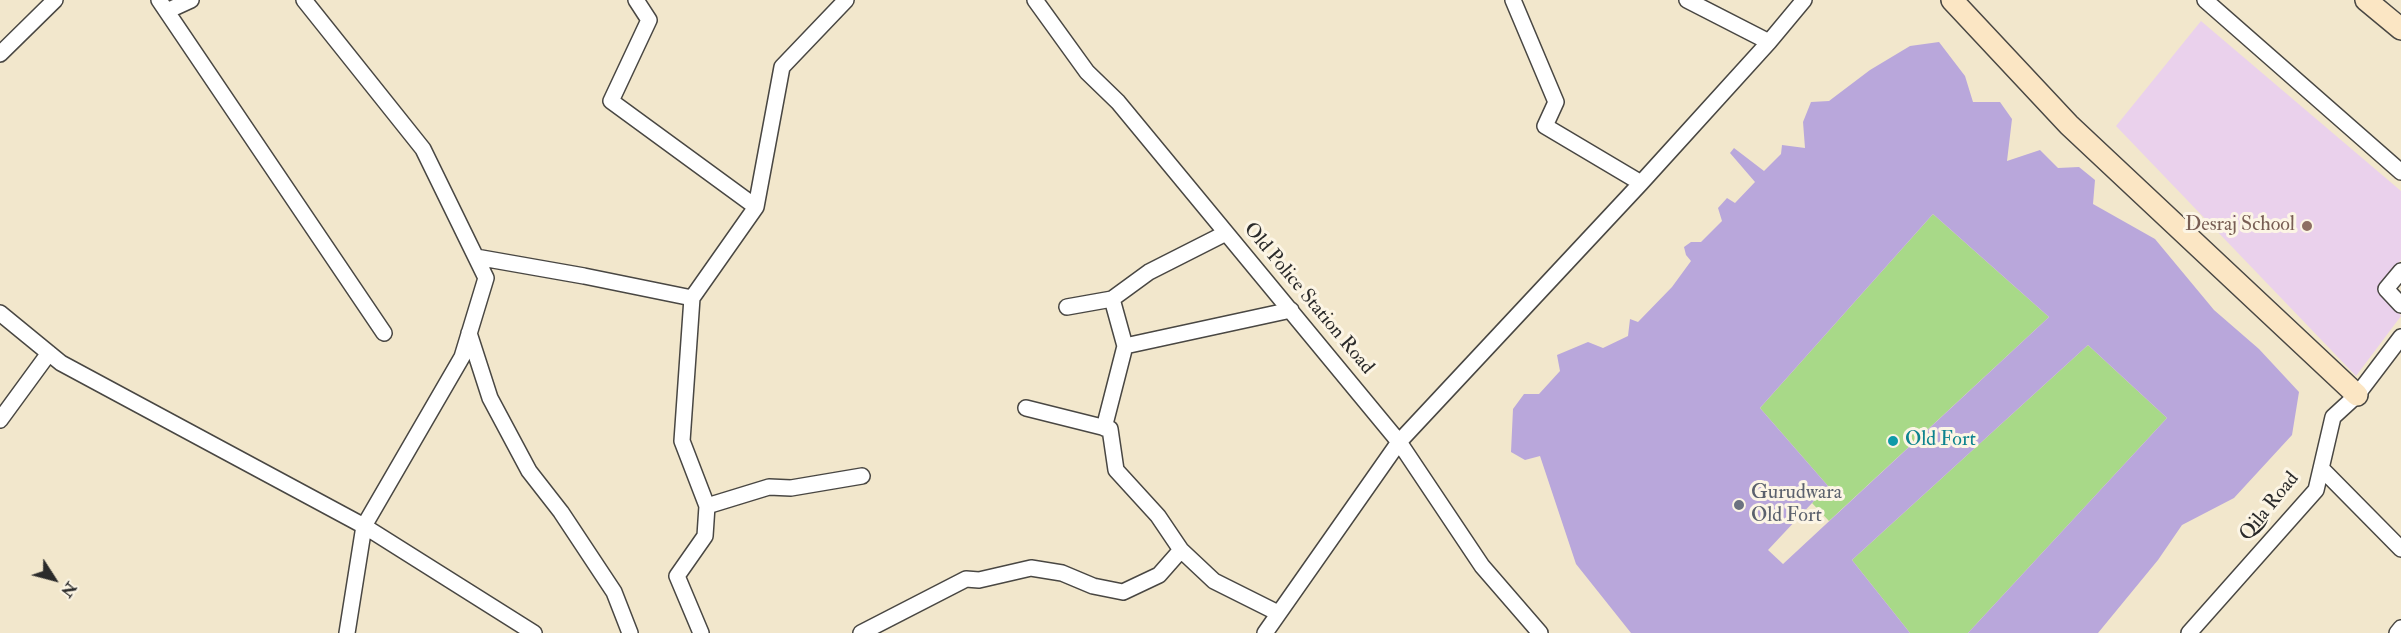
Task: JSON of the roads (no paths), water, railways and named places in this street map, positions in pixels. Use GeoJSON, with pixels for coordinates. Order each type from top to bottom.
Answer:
{"type":"FeatureCollection","features":[{"type":"Feature","properties":{"kind":"street"},"geometry":{"type":"LineString","coordinates":[[0,54],[55,0]]}},
{"type":"Feature","properties":{"kind":"street"},"geometry":{"type":"LineString","coordinates":[[191,0],[163,5],[384,333]]}},
{"type":"Feature","properties":{"kind":"street"},"geometry":{"type":"LineString","coordinates":[[304,0],[423,149],[486,278],[462,357],[364,526],[347,633]]}},
{"type":"Feature","properties":{"kind":"street"},"geometry":{"type":"LineString","coordinates":[[636,0],[649,20],[611,101],[756,207]]}},
{"type":"Feature","properties":{"kind":"street"},"geometry":{"type":"LineString","coordinates":[[701,633],[677,576],[705,536],[706,506],[681,441],[692,298],[756,207],[783,67],[846,0]]}},
{"type":"Feature","properties":{"kind":"street","name":"Old Police Station Road"},"geometry":{"type":"LineString","coordinates":[[1035,0],[1087,72],[1118,102],[1399,442],[1482,566],[1540,633]]}},
{"type":"Feature","properties":{"kind":"street"},"geometry":{"type":"LineString","coordinates":[[1513,0],[1556,102],[1545,126],[1641,183]]}},
{"type":"Feature","properties":{"kind":"street"},"geometry":{"type":"LineString","coordinates":[[1687,0],[1769,42]]}},
{"type":"Feature","properties":{"kind":"street"},"geometry":{"type":"LineString","coordinates":[[1265,633],[1399,442],[1641,183],[1804,0]]}},
{"type":"Feature","properties":{"kind":"street"},"geometry":{"type":"LineString","coordinates":[[1952,0],[2070,125],[2357,395]]}},
{"type":"Feature","properties":{"kind":"street"},"geometry":{"type":"LineString","coordinates":[[2366,0],[2401,29]]}},
{"type":"Feature","properties":{"kind":"street"},"geometry":{"type":"LineString","coordinates":[[2212,2],[2401,172]]}},
{"type":"Feature","properties":{"kind":"street"},"geometry":{"type":"LineString","coordinates":[[1067,307],[1112,299],[1149,272],[1226,233]]}},
{"type":"Feature","properties":{"kind":"street"},"geometry":{"type":"LineString","coordinates":[[476,257],[692,298]]}},
{"type":"Feature","properties":{"kind":"street"},"geometry":{"type":"LineString","coordinates":[[2401,271],[2386,289],[2401,305]]}},
{"type":"Feature","properties":{"kind":"street"},"geometry":{"type":"LineString","coordinates":[[1104,428],[1125,346],[1112,299]]}},
{"type":"Feature","properties":{"kind":"street"},"geometry":{"type":"LineString","coordinates":[[1125,346],[1291,310]]}},
{"type":"Feature","properties":{"kind":"street"},"geometry":{"type":"LineString","coordinates":[[0,313],[61,363],[364,526],[534,633]]}},
{"type":"Feature","properties":{"kind":"street"},"geometry":{"type":"LineString","coordinates":[[469,333],[490,398],[529,471],[561,512],[614,592],[630,633]]}},
{"type":"Feature","properties":{"kind":"street","name":"Qila Road"},"geometry":{"type":"LineString","coordinates":[[2189,633],[2316,490],[2333,417],[2357,395],[2401,337]]}},
{"type":"Feature","properties":{"kind":"street"},"geometry":{"type":"LineString","coordinates":[[0,420],[49,353]]}},
{"type":"Feature","properties":{"kind":"street"},"geometry":{"type":"LineString","coordinates":[[1026,408],[1110,429],[1116,470],[1158,516],[1181,550],[1214,581],[1278,613]]}},
{"type":"Feature","properties":{"kind":"street"},"geometry":{"type":"LineString","coordinates":[[2321,468],[2401,549]]}},
{"type":"Feature","properties":{"kind":"street"},"geometry":{"type":"LineString","coordinates":[[706,506],[769,487],[791,488],[862,476]]}},
{"type":"Feature","properties":{"kind":"street"},"geometry":{"type":"LineString","coordinates":[[861,633],[966,579],[979,580],[1031,568],[1062,573],[1093,586],[1123,592],[1159,575],[1181,550]]}},
{"type":"Feature","properties":{"kind":"street"},"geometry":{"type":"LineString","coordinates":[[2397,633],[2401,628]]}},
{"type":"Feature","properties":{"kind":"place","name":"Desraj School"},"geometry":{"type":"Point","coordinates":[2307,226]}},
{"type":"Feature","properties":{"kind":"place","name":"Old Fort"},"geometry":{"type":"Point","coordinates":[1893,441]}},
{"type":"Feature","properties":{"kind":"place","name":"Gurudwara Old Fort"},"geometry":{"type":"Point","coordinates":[1739,505]}}]}
